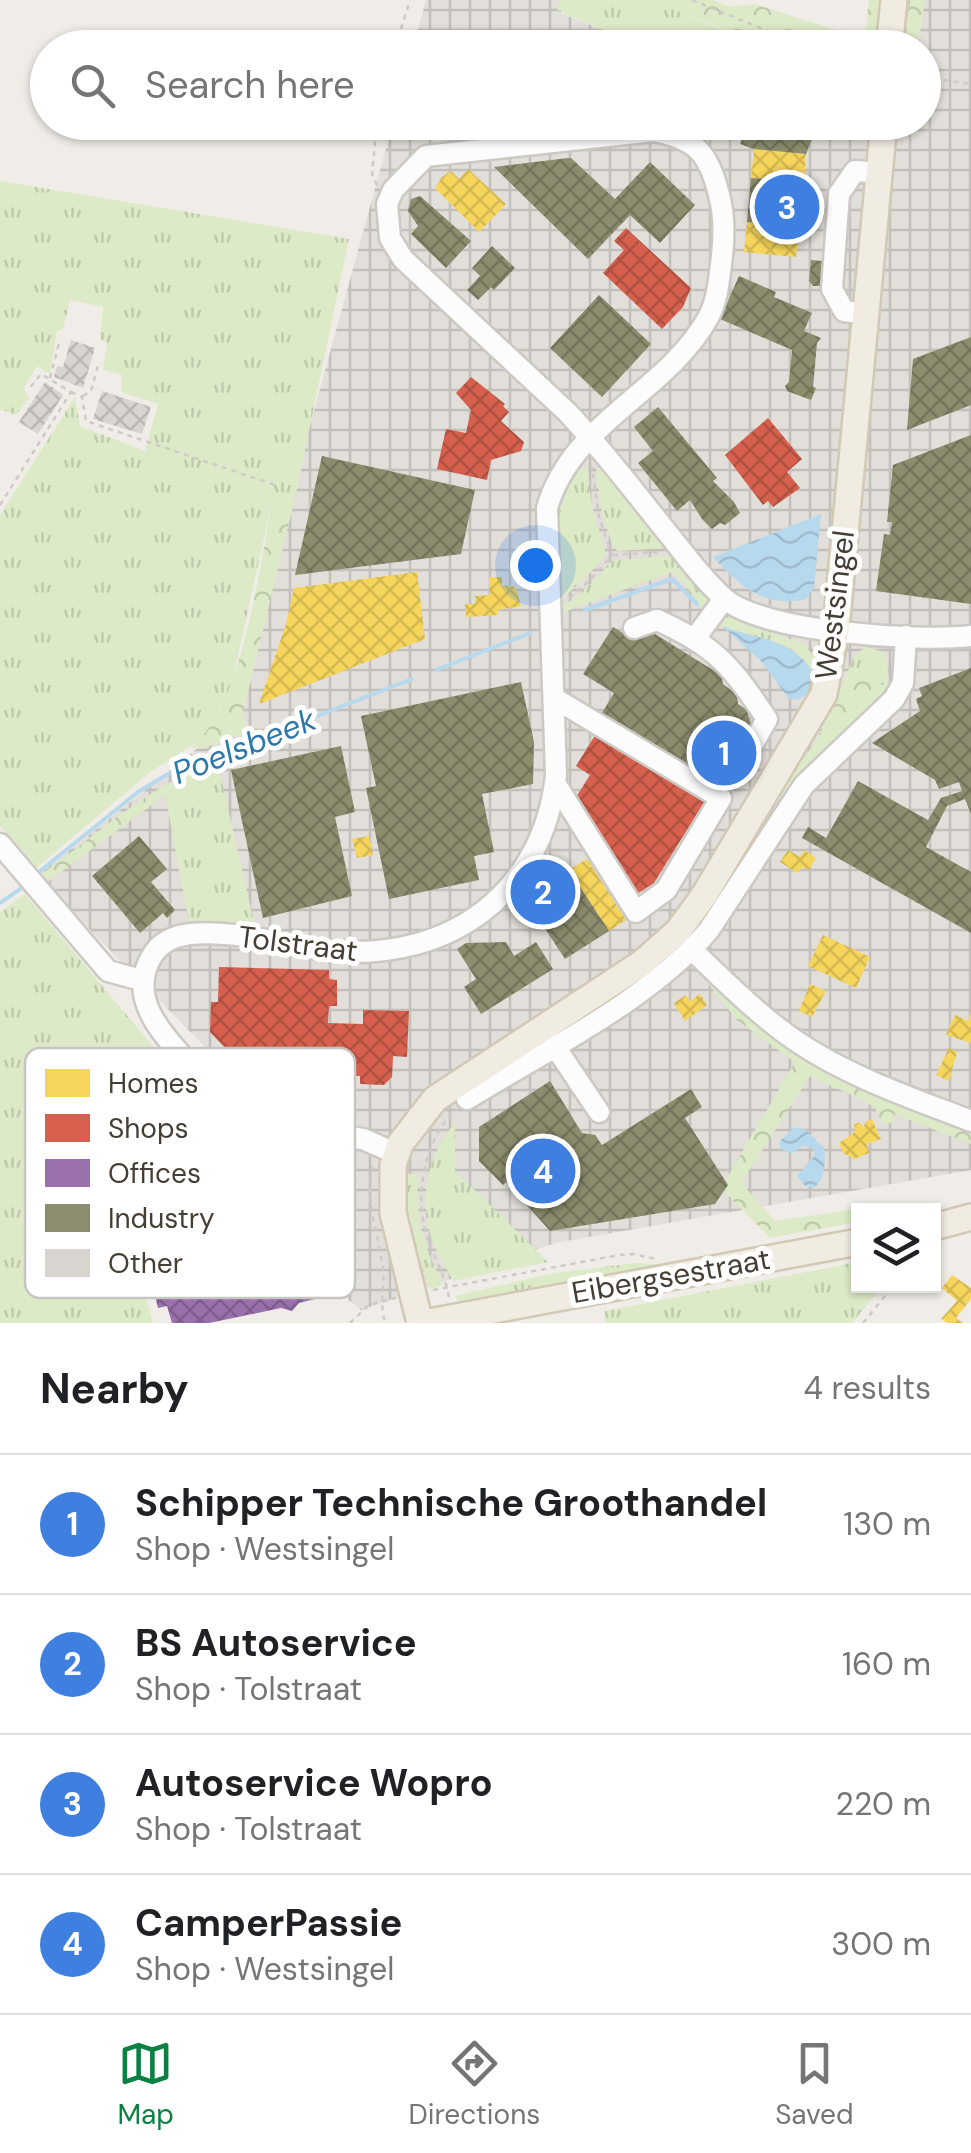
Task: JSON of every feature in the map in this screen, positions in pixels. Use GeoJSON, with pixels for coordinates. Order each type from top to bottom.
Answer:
{"type":"FeatureCollection","features":[{"type":"Feature","properties":{"kind":"main road"},"geometry":{"type":"LineString","coordinates":[[892,30],[894,0]]}},
{"type":"Feature","properties":{"kind":"main road","name":"Westsingel"},"geometry":{"type":"LineString","coordinates":[[395,1153],[435,1099],[642,963],[678,931],[706,894],[817,708],[832,664],[836,630],[883,140]]}},
{"type":"Feature","properties":{"kind":"main road"},"geometry":{"type":"LineString","coordinates":[[395,1153],[393,1213],[422,1323]]}},
{"type":"Feature","properties":{"kind":"main road"},"geometry":{"type":"LineString","coordinates":[[941,1225],[971,1217]]}},
{"type":"Feature","properties":{"kind":"main road","name":"Eibergsestraat"},"geometry":{"type":"LineString","coordinates":[[422,1323],[851,1243]]}},
{"type":"Feature","properties":{"kind":"street","name":"Tolstraat"},"geometry":{"type":"LineString","coordinates":[[387,204],[393,190],[426,156],[566,140]]}},
{"type":"Feature","properties":{"kind":"street","name":"Tolstraat"},"geometry":{"type":"LineString","coordinates":[[142,980],[156,949],[185,934],[228,935],[354,953],[392,951],[441,938],[472,922],[514,881],[534,852],[555,783],[547,508],[560,474],[590,436],[682,355],[710,314],[722,253],[722,208],[711,166],[686,140]]}},
{"type":"Feature","properties":{"kind":"street"},"geometry":{"type":"LineString","coordinates":[[867,314],[844,310],[832,289],[839,194],[855,171],[881,173]]}},
{"type":"Feature","properties":{"kind":"street"},"geometry":{"type":"LineString","coordinates":[[387,204],[390,238],[403,259],[590,436],[724,599],[743,612],[781,623],[906,636],[971,636]]}},
{"type":"Feature","properties":{"kind":"street"},"geometry":{"type":"LineString","coordinates":[[696,637],[724,599]]}},
{"type":"Feature","properties":{"kind":"street"},"geometry":{"type":"LineString","coordinates":[[634,628],[657,620],[696,637],[732,668],[767,719],[744,760]]}},
{"type":"Feature","properties":{"kind":"street"},"geometry":{"type":"LineString","coordinates":[[467,1099],[662,977],[692,950],[804,785],[894,699],[903,683],[906,636]]}},
{"type":"Feature","properties":{"kind":"street"},"geometry":{"type":"LineString","coordinates":[[554,698],[721,798],[666,890],[636,912],[555,783]]}},
{"type":"Feature","properties":{"kind":"street"},"geometry":{"type":"LineString","coordinates":[[0,844],[108,971],[142,980],[152,1017],[178,1048]]}},
{"type":"Feature","properties":{"kind":"street"},"geometry":{"type":"LineString","coordinates":[[692,950],[753,1008],[798,1042],[853,1074],[971,1122]]}},
{"type":"Feature","properties":{"kind":"street"},"geometry":{"type":"LineString","coordinates":[[554,1045],[599,1112]]}},
{"type":"Feature","properties":{"kind":"street"},"geometry":{"type":"LineString","coordinates":[[355,1137],[395,1153]]}},
{"type":"Feature","properties":{"kind":"path"},"geometry":{"type":"LineString","coordinates":[[401,30],[410,0]]}},
{"type":"Feature","properties":{"kind":"path"},"geometry":{"type":"LineString","coordinates":[[692,0],[766,30]]}},
{"type":"Feature","properties":{"kind":"path"},"geometry":{"type":"LineString","coordinates":[[941,80],[971,84]]}},
{"type":"Feature","properties":{"kind":"path"},"geometry":{"type":"LineString","coordinates":[[375,140],[372,174],[387,204]]}},
{"type":"Feature","properties":{"kind":"path"},"geometry":{"type":"LineString","coordinates":[[50,380],[60,339]]}},
{"type":"Feature","properties":{"kind":"path"},"geometry":{"type":"LineString","coordinates":[[82,397],[91,392],[99,362]]}},
{"type":"Feature","properties":{"kind":"path"},"geometry":{"type":"LineString","coordinates":[[29,390],[41,374],[82,397]]}},
{"type":"Feature","properties":{"kind":"path"},"geometry":{"type":"LineString","coordinates":[[0,506],[72,392]]}},
{"type":"Feature","properties":{"kind":"path"},"geometry":{"type":"LineString","coordinates":[[82,397],[86,421],[275,486]]}},
{"type":"Feature","properties":{"kind":"path"},"geometry":{"type":"LineString","coordinates":[[590,436],[592,488],[612,555]]}},
{"type":"Feature","properties":{"kind":"path"},"geometry":{"type":"LineString","coordinates":[[551,612],[590,580],[612,555],[682,550]]}},
{"type":"Feature","properties":{"kind":"path"},"geometry":{"type":"LineString","coordinates":[[467,1099],[444,1124],[424,1167],[424,1224],[447,1287],[618,1255],[659,1260]]}},
{"type":"Feature","properties":{"kind":"path"},"geometry":{"type":"LineString","coordinates":[[862,1323],[887,1293]]}},
{"type":"Feature","properties":{"kind":"path"},"geometry":{"type":"LineString","coordinates":[[350,1323],[369,1305],[379,1302]]}},
{"type":"Feature","properties":{"kind":"shaded area"},"geometry":{"type":"Polygon","coordinates":[[[426,0],[561,0],[558,12],[603,30],[418,30],[426,0]]]}},
{"type":"Feature","properties":{"kind":"shaded area"},"geometry":{"type":"Polygon","coordinates":[[[905,0],[971,0],[971,1170],[555,1243],[361,1310],[346,1298],[355,1298],[355,1048],[206,1048],[37,876],[228,724],[388,140],[941,140],[941,30],[903,30],[905,0]]]}},
{"type":"Feature","properties":{"kind":"green space"},"geometry":{"type":"Polygon","coordinates":[[[561,0],[651,0],[723,30],[604,30],[557,11],[561,0]]]}},
{"type":"Feature","properties":{"kind":"green space"},"geometry":{"type":"Polygon","coordinates":[[[651,0],[713,0],[729,7],[754,4],[836,30],[723,30],[651,0]]]}},
{"type":"Feature","properties":{"kind":"green space"},"geometry":{"type":"Polygon","coordinates":[[[869,0],[885,0],[882,30],[866,30],[869,0]]]}},
{"type":"Feature","properties":{"kind":"green space"},"geometry":{"type":"Polygon","coordinates":[[[910,0],[925,0],[921,30],[907,30],[910,0]]]}},
{"type":"Feature","properties":{"kind":"green space"},"geometry":{"type":"Polygon","coordinates":[[[0,181],[349,239],[295,498],[274,492],[231,688],[203,738],[149,773],[35,869],[0,826],[0,515],[75,397],[80,426],[145,451],[158,404],[121,392],[122,375],[103,370],[107,342],[100,339],[103,307],[70,300],[63,329],[57,331],[50,374],[37,366],[24,388],[29,398],[16,415],[0,409],[0,181]]]}},
{"type":"Feature","properties":{"kind":"green space"},"geometry":{"type":"Polygon","coordinates":[[[580,467],[588,468],[591,502],[606,554],[558,602],[556,511],[568,479],[580,467]]]}},
{"type":"Feature","properties":{"kind":"green space"},"geometry":{"type":"Polygon","coordinates":[[[604,467],[670,548],[618,551],[613,547],[602,514],[596,468],[604,467]]]}},
{"type":"Feature","properties":{"kind":"green space"},"geometry":{"type":"Polygon","coordinates":[[[274,492],[295,498],[243,713],[247,732],[201,749],[192,747],[210,726],[238,664],[274,492]]]}},
{"type":"Feature","properties":{"kind":"green space"},"geometry":{"type":"Polygon","coordinates":[[[676,555],[722,607],[757,628],[805,644],[814,658],[812,671],[792,650],[721,625],[672,572],[564,612],[563,607],[611,561],[676,555]]]}},
{"type":"Feature","properties":{"kind":"green space"},"geometry":{"type":"Polygon","coordinates":[[[866,647],[881,651],[888,662],[887,686],[845,678],[855,655],[866,647]]]}},
{"type":"Feature","properties":{"kind":"green space"},"geometry":{"type":"Polygon","coordinates":[[[845,678],[887,686],[877,707],[781,802],[783,791],[820,734],[845,678]]]}},
{"type":"Feature","properties":{"kind":"green space"},"geometry":{"type":"Polygon","coordinates":[[[216,761],[219,769],[165,795],[49,881],[42,874],[147,796],[216,761]]]}},
{"type":"Feature","properties":{"kind":"green space"},"geometry":{"type":"Polygon","coordinates":[[[219,769],[256,931],[190,927],[165,795],[219,769]]]}},
{"type":"Feature","properties":{"kind":"green space"},"geometry":{"type":"Polygon","coordinates":[[[25,894],[154,1048],[25,1048],[25,1298],[146,1298],[153,1323],[0,1323],[0,912],[25,894]]]}},
{"type":"Feature","properties":{"kind":"green space"},"geometry":{"type":"Polygon","coordinates":[[[692,963],[782,1037],[971,1127],[971,1144],[894,1114],[893,1122],[884,1125],[875,1108],[863,1100],[810,1076],[741,1183],[775,1221],[851,1210],[851,1223],[770,1238],[721,1188],[795,1062],[737,1020],[692,963]]]}},
{"type":"Feature","properties":{"kind":"green space"},"geometry":{"type":"Polygon","coordinates":[[[455,1123],[455,1171],[548,1262],[453,1281],[431,1237],[426,1192],[438,1148],[455,1123]]]}},
{"type":"Feature","properties":{"kind":"green space"},"geometry":{"type":"Polygon","coordinates":[[[407,1174],[417,1174],[422,1229],[442,1281],[441,1286],[430,1289],[408,1226],[407,1174]]]}},
{"type":"Feature","properties":{"kind":"green space"},"geometry":{"type":"Polygon","coordinates":[[[634,1263],[669,1265],[460,1305],[455,1296],[549,1274],[634,1263]]]}},
{"type":"Feature","properties":{"kind":"green space"},"geometry":{"type":"Polygon","coordinates":[[[851,1263],[851,1293],[877,1293],[852,1323],[605,1323],[605,1311],[851,1263]]]}},
{"type":"Feature","properties":{"kind":"water"},"geometry":{"type":"Polygon","coordinates":[[[821,514],[814,588],[806,599],[777,601],[765,597],[743,585],[713,557],[821,514]]]}},
{"type":"Feature","properties":{"kind":"water"},"geometry":{"type":"Polygon","coordinates":[[[722,626],[772,641],[804,660],[812,671],[807,694],[798,700],[788,698],[761,661],[722,626]]]}},
{"type":"Feature","properties":{"kind":"water"},"geometry":{"type":"Polygon","coordinates":[[[795,1127],[806,1130],[824,1148],[822,1176],[813,1188],[805,1186],[797,1176],[815,1155],[813,1148],[803,1146],[791,1154],[780,1148],[780,1141],[795,1127]]]}},
{"type":"Feature","properties":{"kind":"building: Homes"},"geometry":{"type":"Polygon","coordinates":[[[754,149],[806,154],[804,182],[751,178],[754,149]]]}},
{"type":"Feature","properties":{"kind":"building: Homes"},"geometry":{"type":"Polygon","coordinates":[[[468,169],[506,204],[479,232],[435,188],[451,171],[459,179],[468,169]]]}},
{"type":"Feature","properties":{"kind":"building: Homes"},"geometry":{"type":"Polygon","coordinates":[[[747,222],[799,227],[796,257],[744,252],[747,222]]]}},
{"type":"Feature","properties":{"kind":"building: Homes"},"geometry":{"type":"Polygon","coordinates":[[[417,572],[425,639],[259,704],[294,588],[417,572]]]}},
{"type":"Feature","properties":{"kind":"building: Homes"},"geometry":{"type":"Polygon","coordinates":[[[489,577],[502,577],[502,585],[516,587],[521,606],[497,610],[497,615],[466,617],[465,604],[475,604],[475,596],[490,595],[489,577]]]}},
{"type":"Feature","properties":{"kind":"building: Homes"},"geometry":{"type":"Polygon","coordinates":[[[369,836],[373,855],[357,858],[352,839],[369,836]]]}},
{"type":"Feature","properties":{"kind":"building: Homes"},"geometry":{"type":"Polygon","coordinates":[[[788,850],[800,857],[804,850],[816,858],[809,870],[802,867],[798,873],[780,862],[788,850]]]}},
{"type":"Feature","properties":{"kind":"building: Homes"},"geometry":{"type":"Polygon","coordinates":[[[587,859],[626,920],[609,931],[569,870],[587,859]]]}},
{"type":"Feature","properties":{"kind":"building: Homes"},"geometry":{"type":"Polygon","coordinates":[[[823,935],[870,957],[856,988],[808,966],[823,935]]]}},
{"type":"Feature","properties":{"kind":"building: Homes"},"geometry":{"type":"Polygon","coordinates":[[[810,984],[826,991],[812,1017],[799,1011],[810,984]]]}},
{"type":"Feature","properties":{"kind":"building: Homes"},"geometry":{"type":"Polygon","coordinates":[[[700,994],[707,1005],[685,1021],[674,1003],[686,995],[690,1001],[700,994]]]}},
{"type":"Feature","properties":{"kind":"building: Homes"},"geometry":{"type":"Polygon","coordinates":[[[971,1013],[971,1043],[946,1035],[955,1015],[968,1021],[971,1013]]]}},
{"type":"Feature","properties":{"kind":"building: Homes"},"geometry":{"type":"Polygon","coordinates":[[[949,1048],[957,1052],[949,1081],[936,1075],[949,1048]]]}},
{"type":"Feature","properties":{"kind":"building: Homes"},"geometry":{"type":"Polygon","coordinates":[[[872,1119],[881,1139],[867,1144],[869,1153],[854,1159],[843,1153],[839,1143],[855,1132],[854,1125],[859,1122],[864,1128],[865,1122],[872,1119]]]}},
{"type":"Feature","properties":{"kind":"building: Homes"},"geometry":{"type":"Polygon","coordinates":[[[952,1275],[971,1288],[971,1299],[956,1318],[963,1323],[941,1319],[957,1301],[942,1288],[952,1275]]]}},
{"type":"Feature","properties":{"kind":"building: Shops"},"geometry":{"type":"Polygon","coordinates":[[[626,228],[691,288],[683,307],[662,329],[603,273],[624,250],[614,241],[626,228]]]}},
{"type":"Feature","properties":{"kind":"building: Shops"},"geometry":{"type":"Polygon","coordinates":[[[471,377],[505,404],[509,412],[501,421],[524,442],[521,451],[491,460],[487,480],[437,469],[446,429],[466,433],[471,410],[456,393],[471,377]]]}},
{"type":"Feature","properties":{"kind":"building: Shops"},"geometry":{"type":"Polygon","coordinates":[[[768,418],[802,459],[787,472],[800,488],[773,507],[768,501],[763,505],[725,455],[768,418]]]}},
{"type":"Feature","properties":{"kind":"building: Shops"},"geometry":{"type":"Polygon","coordinates":[[[599,729],[708,796],[654,883],[634,896],[573,802],[590,775],[576,766],[599,729]]]}},
{"type":"Feature","properties":{"kind":"building: Shops"},"geometry":{"type":"Polygon","coordinates":[[[219,967],[329,970],[329,979],[337,980],[337,1006],[329,1006],[328,1023],[363,1024],[363,1010],[409,1011],[407,1057],[393,1056],[392,1077],[384,1085],[360,1084],[360,1076],[355,1076],[355,1048],[225,1048],[210,1032],[211,1002],[218,1002],[219,967]]]}},
{"type":"Feature","properties":{"kind":"building: Offices"},"geometry":{"type":"Polygon","coordinates":[[[156,1298],[319,1298],[299,1303],[292,1311],[281,1308],[209,1323],[172,1323],[167,1306],[158,1308],[156,1298]]]}},
{"type":"Feature","properties":{"kind":"building: Industry"},"geometry":{"type":"Polygon","coordinates":[[[742,140],[812,140],[806,154],[740,144],[742,140]]]}},
{"type":"Feature","properties":{"kind":"building: Industry"},"geometry":{"type":"Polygon","coordinates":[[[571,158],[615,199],[650,162],[695,205],[660,243],[630,215],[588,259],[494,167],[571,158]]]}},
{"type":"Feature","properties":{"kind":"building: Industry"},"geometry":{"type":"Polygon","coordinates":[[[751,178],[804,182],[801,209],[791,209],[789,226],[747,222],[751,178]]]}},
{"type":"Feature","properties":{"kind":"building: Industry"},"geometry":{"type":"Polygon","coordinates":[[[420,196],[471,241],[446,268],[411,234],[418,226],[408,211],[411,199],[420,196]]]}},
{"type":"Feature","properties":{"kind":"building: Industry"},"geometry":{"type":"Polygon","coordinates":[[[492,246],[515,268],[478,300],[467,290],[480,276],[472,268],[492,246]]]}},
{"type":"Feature","properties":{"kind":"building: Industry"},"geometry":{"type":"Polygon","coordinates":[[[811,260],[825,265],[823,286],[813,286],[809,281],[811,260]]]}},
{"type":"Feature","properties":{"kind":"building: Industry"},"geometry":{"type":"Polygon","coordinates":[[[739,276],[812,313],[804,331],[821,338],[817,343],[813,387],[816,388],[811,400],[787,391],[785,386],[789,382],[792,350],[720,319],[739,276]]]}},
{"type":"Feature","properties":{"kind":"building: Industry"},"geometry":{"type":"Polygon","coordinates":[[[599,295],[651,344],[602,397],[550,348],[599,295]]]}},
{"type":"Feature","properties":{"kind":"building: Industry"},"geometry":{"type":"Polygon","coordinates":[[[971,337],[971,405],[907,430],[913,359],[971,337]]]}},
{"type":"Feature","properties":{"kind":"building: Industry"},"geometry":{"type":"Polygon","coordinates":[[[658,407],[717,478],[713,481],[734,502],[740,513],[725,525],[720,523],[712,529],[690,500],[677,511],[638,463],[653,451],[634,427],[658,407]]]}},
{"type":"Feature","properties":{"kind":"building: Industry"},"geometry":{"type":"Polygon","coordinates":[[[971,435],[971,604],[876,591],[884,534],[890,535],[892,522],[887,522],[893,465],[971,435]]]}},
{"type":"Feature","properties":{"kind":"building: Industry"},"geometry":{"type":"Polygon","coordinates":[[[322,456],[475,490],[461,554],[295,575],[322,456]]]}},
{"type":"Feature","properties":{"kind":"building: Industry"},"geometry":{"type":"Polygon","coordinates":[[[613,627],[633,639],[655,634],[721,675],[723,684],[747,710],[751,726],[715,784],[600,716],[614,693],[583,674],[613,627]]]}},
{"type":"Feature","properties":{"kind":"building: Industry"},"geometry":{"type":"Polygon","coordinates":[[[971,668],[971,814],[965,799],[947,806],[926,847],[971,872],[971,933],[802,838],[808,827],[826,838],[858,781],[928,820],[941,798],[962,791],[959,782],[939,789],[935,780],[872,743],[920,711],[916,699],[922,696],[919,688],[971,668]]]}},
{"type":"Feature","properties":{"kind":"building: Industry"},"geometry":{"type":"Polygon","coordinates":[[[521,682],[534,742],[533,784],[482,794],[494,852],[474,856],[479,880],[389,899],[366,788],[376,786],[361,716],[521,682]]]}},
{"type":"Feature","properties":{"kind":"building: Industry"},"geometry":{"type":"Polygon","coordinates":[[[341,746],[355,812],[335,817],[352,896],[263,918],[231,770],[341,746]]]}},
{"type":"Feature","properties":{"kind":"building: Industry"},"geometry":{"type":"Polygon","coordinates":[[[139,836],[167,869],[151,882],[175,910],[167,918],[163,913],[140,933],[92,876],[139,836]]]}},
{"type":"Feature","properties":{"kind":"building: Industry"},"geometry":{"type":"Polygon","coordinates":[[[569,870],[609,931],[565,959],[525,898],[569,870]]]}},
{"type":"Feature","properties":{"kind":"building: Industry"},"geometry":{"type":"Polygon","coordinates":[[[506,942],[514,956],[536,942],[553,969],[481,1014],[464,987],[476,979],[457,949],[466,943],[506,942]]]}},
{"type":"Feature","properties":{"kind":"building: Industry"},"geometry":{"type":"Polygon","coordinates":[[[550,1081],[582,1133],[595,1135],[602,1145],[691,1089],[702,1107],[685,1118],[728,1185],[715,1204],[550,1231],[506,1182],[503,1185],[479,1161],[479,1127],[550,1081]]]}},
{"type":"Feature","properties":{"kind":"building: Other"},"geometry":{"type":"Polygon","coordinates":[[[71,340],[95,348],[83,388],[54,377],[57,366],[63,367],[71,340]]]}},
{"type":"Feature","properties":{"kind":"building: Other"},"geometry":{"type":"Polygon","coordinates":[[[45,382],[63,395],[38,434],[19,422],[45,382]]]}},
{"type":"Feature","properties":{"kind":"building: Other"},"geometry":{"type":"Polygon","coordinates":[[[102,391],[151,407],[142,434],[93,419],[102,391]]]}},
{"type":"Feature","properties":{"kind":"waterway","name":"Poelsbeek"},"geometry":{"type":"LineString","coordinates":[[585,610],[672,579],[697,604]]}},
{"type":"Feature","properties":{"kind":"waterway","name":"Poelsbeek"},"geometry":{"type":"LineString","coordinates":[[436,670],[530,633]]}},
{"type":"Feature","properties":{"kind":"waterway","name":"Poelsbeek"},"geometry":{"type":"LineString","coordinates":[[39,872],[138,792],[166,775],[412,679]]}},
{"type":"Feature","properties":{"kind":"waterway","name":"Poelsbeek"},"geometry":{"type":"LineString","coordinates":[[0,903],[20,889]]}},
{"type":"Feature","properties":{"kind":"place","name":"Autoservice Wopro"},"geometry":{"type":"Point","coordinates":[787,207]}},
{"type":"Feature","properties":{"kind":"place","name":"Schipper Technische Groothandel"},"geometry":{"type":"Point","coordinates":[724,753]}},
{"type":"Feature","properties":{"kind":"place","name":"BS Autoservice"},"geometry":{"type":"Point","coordinates":[543,892]}},
{"type":"Feature","properties":{"kind":"place","name":"CamperPassie"},"geometry":{"type":"Point","coordinates":[543,1171]}}]}
